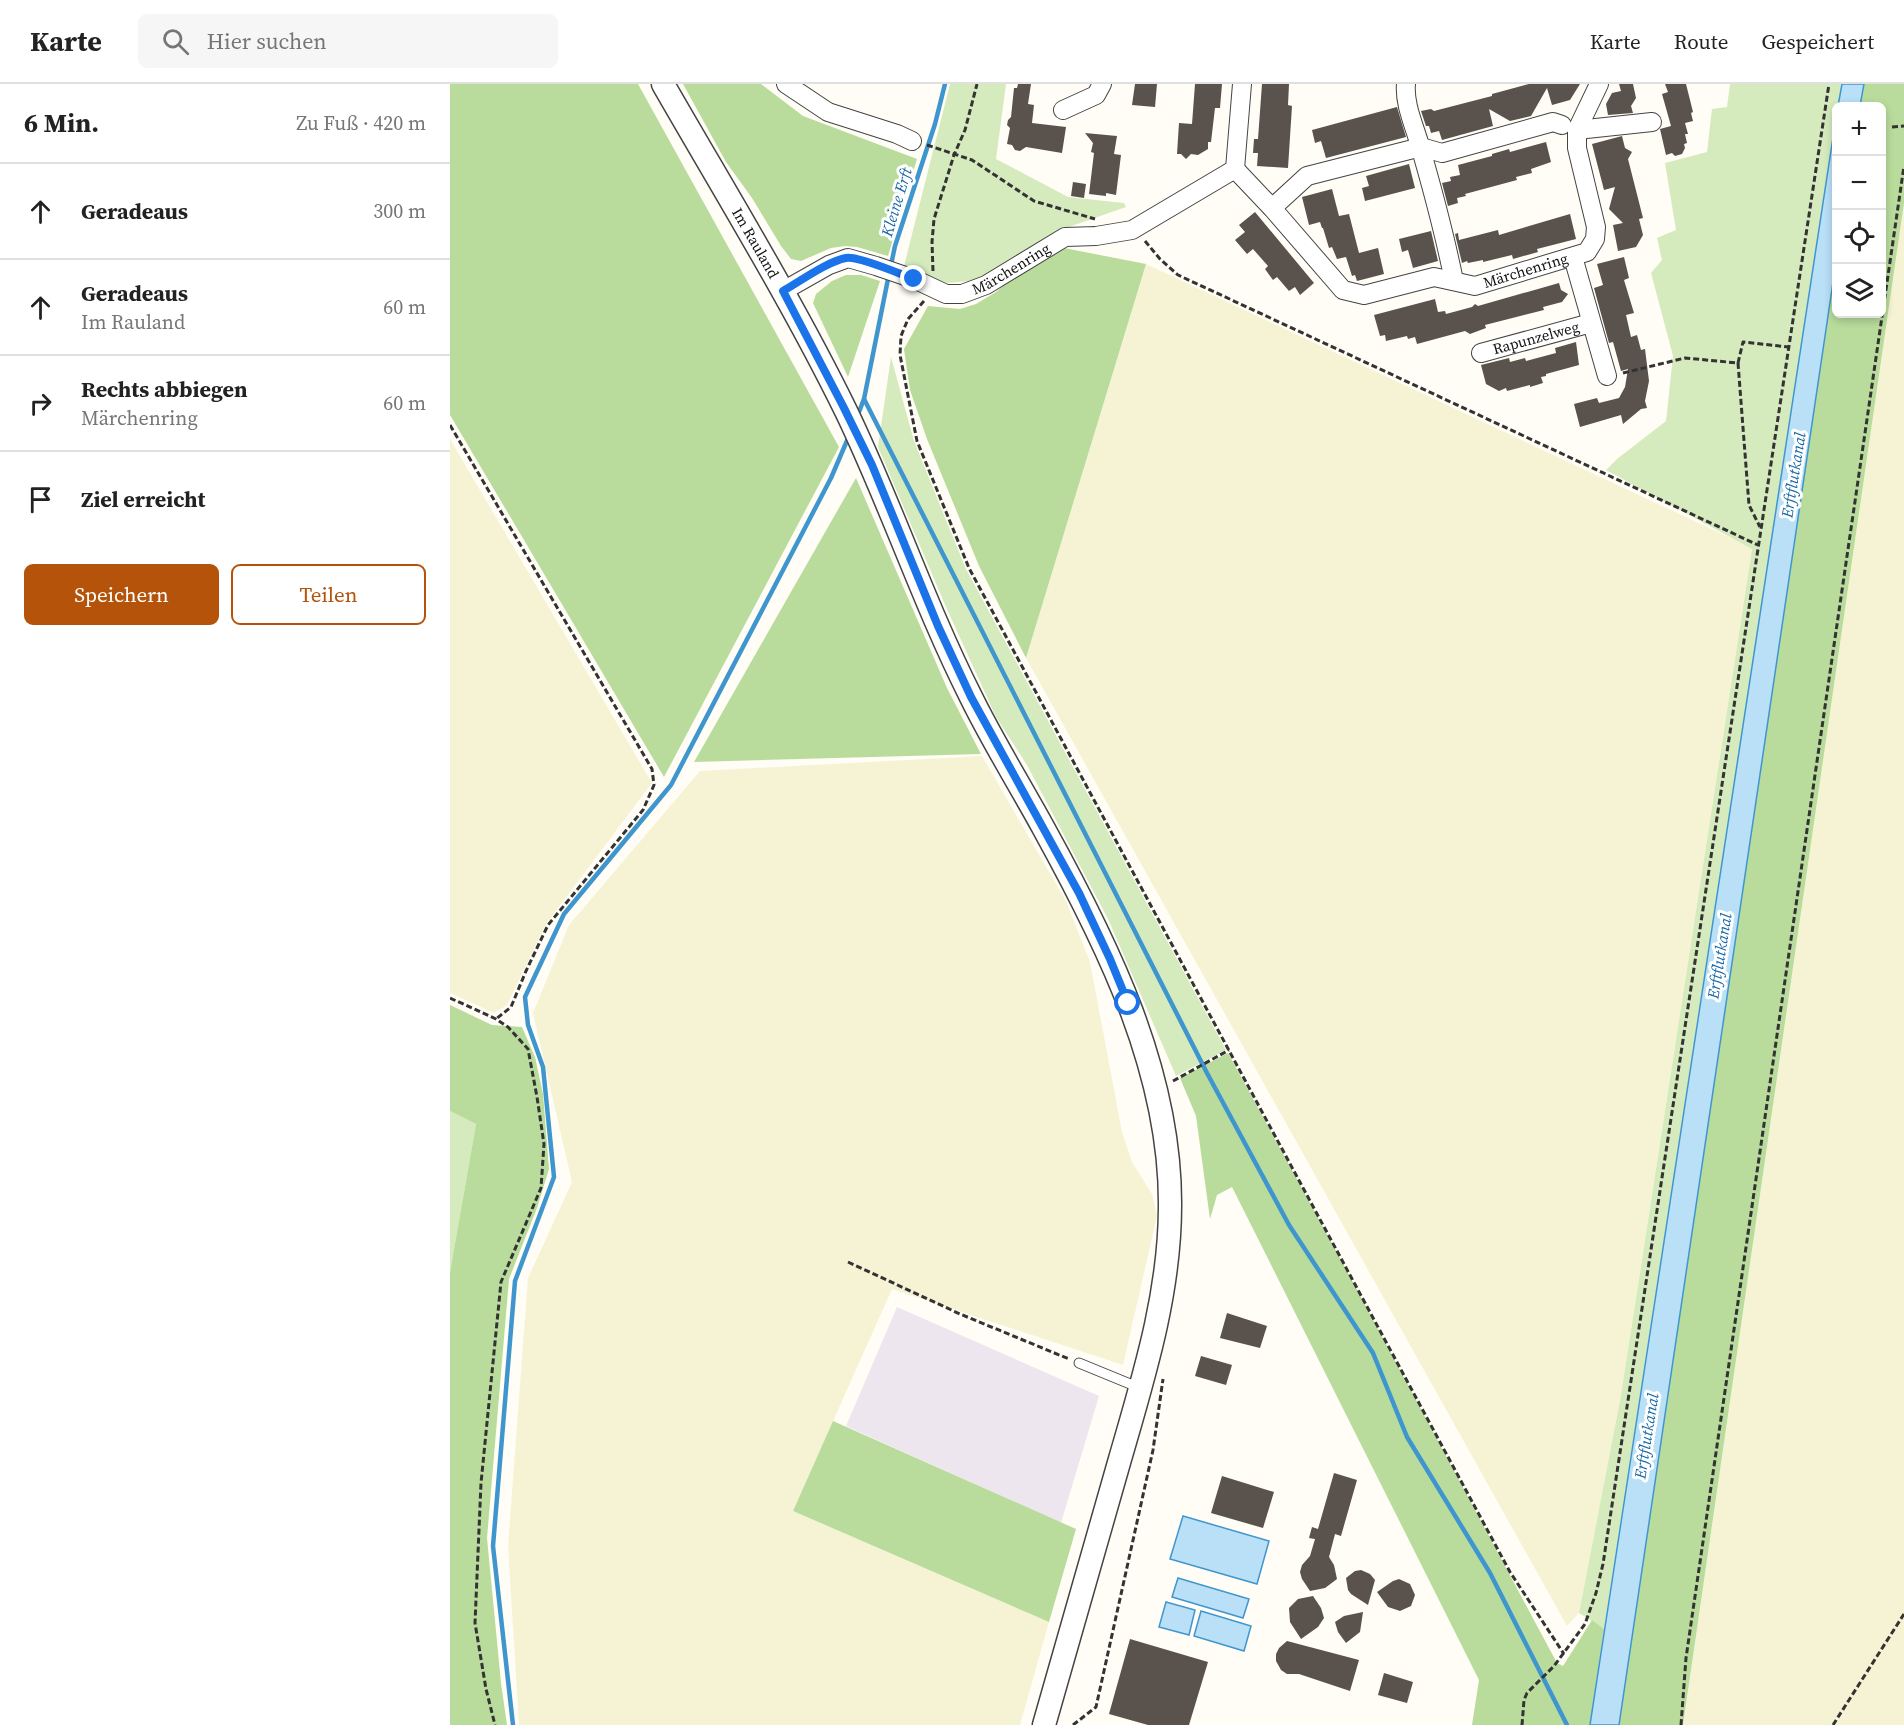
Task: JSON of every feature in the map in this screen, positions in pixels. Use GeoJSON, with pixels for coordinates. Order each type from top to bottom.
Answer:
{"type":"FeatureCollection","features":[{"type":"Feature","properties":{"kind":"street","name":"Im Rauland"},"geometry":{"type":"LineString","coordinates":[[663,84],[783,291],[843,406],[872,465],[938,626],[971,697],[1079,893],[1110,959],[1142,1043],[1162,1124],[1170,1206],[1167,1257],[1157,1322],[1044,1725]]}},
{"type":"Feature","properties":{"kind":"street"},"geometry":{"type":"LineString","coordinates":[[786,84],[828,112],[918,142]]}},
{"type":"Feature","properties":{"kind":"street"},"geometry":{"type":"LineString","coordinates":[[1063,110],[1096,95],[1102,84]]}},
{"type":"Feature","properties":{"kind":"street"},"geometry":{"type":"LineString","coordinates":[[1235,169],[1242,84]]}},
{"type":"Feature","properties":{"kind":"street"},"geometry":{"type":"LineString","coordinates":[[1406,84],[1405,92],[1454,281]]}},
{"type":"Feature","properties":{"kind":"street","name":"Märchenring"},"geometry":{"type":"LineString","coordinates":[[783,291],[829,265],[848,258],[914,279],[946,294],[962,294],[976,290],[1065,237],[1096,236],[1132,230],[1235,169],[1343,290],[1364,295],[1434,277],[1475,286],[1587,252],[1596,239],[1596,226],[1569,127],[1599,84]]}},
{"type":"Feature","properties":{"kind":"street"},"geometry":{"type":"LineString","coordinates":[[1272,208],[1307,176],[1420,147],[1442,153],[1553,122],[1569,127],[1652,122]]}},
{"type":"Feature","properties":{"kind":"street","name":"Rapunzelweg"},"geometry":{"type":"LineString","coordinates":[[1573,257],[1607,376]]}},
{"type":"Feature","properties":{"kind":"street","name":"Rapunzelweg"},"geometry":{"type":"LineString","coordinates":[[1481,353],[1591,323]]}},
{"type":"Feature","properties":{"kind":"lane"},"geometry":{"type":"LineString","coordinates":[[1079,1363],[1140,1388]]}},
{"type":"Feature","properties":{"kind":"path"},"geometry":{"type":"LineString","coordinates":[[977,84],[965,130],[954,155],[934,219],[932,270],[939,281],[938,291],[927,297],[908,319],[901,336],[900,355],[916,441],[969,568],[1510,1572],[1564,1654]]}},
{"type":"Feature","properties":{"kind":"path"},"geometry":{"type":"LineString","coordinates":[[1522,1725],[1524,1700],[1532,1686],[1554,1666],[1585,1624],[1603,1564],[1829,84]]}},
{"type":"Feature","properties":{"kind":"path"},"geometry":{"type":"LineString","coordinates":[[1892,127],[1904,126]]}},
{"type":"Feature","properties":{"kind":"path"},"geometry":{"type":"LineString","coordinates":[[918,142],[972,160],[1034,201],[1099,220]]}},
{"type":"Feature","properties":{"kind":"path"},"geometry":{"type":"LineString","coordinates":[[1681,1725],[1686,1658],[1904,166]]}},
{"type":"Feature","properties":{"kind":"path"},"geometry":{"type":"LineString","coordinates":[[1132,230],[1178,274],[1758,545]]}},
{"type":"Feature","properties":{"kind":"path"},"geometry":{"type":"LineString","coordinates":[[1761,528],[1749,505],[1738,363],[1743,342],[1788,347]]}},
{"type":"Feature","properties":{"kind":"path"},"geometry":{"type":"LineString","coordinates":[[1607,376],[1685,358],[1738,363]]}},
{"type":"Feature","properties":{"kind":"path"},"geometry":{"type":"LineString","coordinates":[[450,425],[652,769],[654,785],[643,810],[548,925],[511,1007],[496,1019]]}},
{"type":"Feature","properties":{"kind":"path"},"geometry":{"type":"LineString","coordinates":[[450,998],[496,1019],[508,1027],[528,1049],[544,1144],[541,1188],[501,1282],[481,1483],[475,1623],[486,1689],[495,1725]]}},
{"type":"Feature","properties":{"kind":"path"},"geometry":{"type":"LineString","coordinates":[[1173,1080],[1229,1050]]}},
{"type":"Feature","properties":{"kind":"path"},"geometry":{"type":"LineString","coordinates":[[848,1262],[960,1314],[1079,1363]]}},
{"type":"Feature","properties":{"kind":"path"},"geometry":{"type":"LineString","coordinates":[[1833,1725],[1904,1614]]}},
{"type":"Feature","properties":{"kind":"shaded area"},"geometry":{"type":"Polygon","coordinates":[[[1904,203],[1904,1725],[1683,1725],[1904,203]]]}},
{"type":"Feature","properties":{"kind":"shaded area"},"geometry":{"type":"Polygon","coordinates":[[[1146,264],[1752,548],[1621,1395],[1579,1613],[1567,1626],[1026,658],[1146,264]]]}},
{"type":"Feature","properties":{"kind":"shaded area"},"geometry":{"type":"Polygon","coordinates":[[[450,439],[652,783],[546,924],[507,1005],[494,1013],[450,993],[450,439]]]}},
{"type":"Feature","properties":{"kind":"shaded area"},"geometry":{"type":"Polygon","coordinates":[[[982,756],[1066,901],[1090,962],[1122,1132],[1132,1162],[1152,1194],[1157,1216],[1123,1365],[892,1289],[793,1511],[1049,1622],[1020,1725],[519,1725],[508,1546],[528,1278],[572,1182],[533,1013],[569,925],[700,771],[982,756]]]}},
{"type":"Feature","properties":{"kind":"shaded area"},"geometry":{"type":"Polygon","coordinates":[[[897,1307],[1099,1396],[1061,1523],[846,1426],[897,1307]]]}},
{"type":"Feature","properties":{"kind":"green space"},"geometry":{"type":"Polygon","coordinates":[[[450,84],[638,84],[839,447],[664,777],[450,415],[450,84]]]}},
{"type":"Feature","properties":{"kind":"green space"},"geometry":{"type":"Polygon","coordinates":[[[683,84],[761,84],[803,116],[917,159],[888,256],[845,246],[831,248],[801,261],[791,259],[726,162],[683,84]]]}},
{"type":"Feature","properties":{"kind":"green space"},"geometry":{"type":"Polygon","coordinates":[[[950,84],[1006,84],[996,159],[1068,197],[1124,203],[1126,207],[1066,228],[1007,264],[971,281],[947,283],[904,266],[950,84]]]}},
{"type":"Feature","properties":{"kind":"green space"},"geometry":{"type":"Polygon","coordinates":[[[1730,84],[1842,84],[1839,102],[1832,102],[1832,144],[1604,1629],[1579,1613],[1621,1395],[1752,549],[1606,470],[1666,421],[1673,356],[1651,273],[1662,260],[1657,238],[1676,230],[1665,163],[1707,152],[1712,109],[1727,107],[1730,84]]]}},
{"type":"Feature","properties":{"kind":"green space"},"geometry":{"type":"Polygon","coordinates":[[[1864,84],[1904,84],[1904,203],[1683,1725],[1619,1725],[1832,289],[1832,318],[1886,318],[1886,102],[1861,102],[1864,84]]]}},
{"type":"Feature","properties":{"kind":"green space"},"geometry":{"type":"Polygon","coordinates":[[[1064,248],[1146,264],[1026,658],[979,566],[927,439],[910,390],[904,349],[928,306],[960,309],[976,304],[996,292],[1014,276],[1064,248]]]}},
{"type":"Feature","properties":{"kind":"green space"},"geometry":{"type":"Polygon","coordinates":[[[846,275],[861,275],[880,281],[848,377],[813,303],[816,294],[832,281],[846,275]]]}},
{"type":"Feature","properties":{"kind":"green space"},"geometry":{"type":"Polygon","coordinates":[[[891,357],[914,441],[966,569],[1226,1050],[1176,1076],[1108,919],[1027,765],[996,717],[878,447],[891,357]]]}},
{"type":"Feature","properties":{"kind":"green space"},"geometry":{"type":"Polygon","coordinates":[[[856,478],[947,688],[981,754],[694,762],[856,478]]]}},
{"type":"Feature","properties":{"kind":"green space"},"geometry":{"type":"Polygon","coordinates":[[[450,1005],[492,1025],[522,1027],[535,1057],[543,1094],[549,1169],[537,1208],[509,1279],[487,1538],[507,1725],[450,1725],[450,1272],[476,1124],[450,1111],[450,1005]]]}},
{"type":"Feature","properties":{"kind":"green space"},"geometry":{"type":"Polygon","coordinates":[[[1228,1053],[1557,1663],[1563,1666],[1592,1620],[1604,1629],[1590,1725],[1472,1725],[1479,1680],[1232,1187],[1217,1195],[1210,1219],[1196,1116],[1180,1078],[1228,1053]]]}},
{"type":"Feature","properties":{"kind":"green space"},"geometry":{"type":"Polygon","coordinates":[[[450,1111],[476,1124],[450,1272],[450,1111]]]}},
{"type":"Feature","properties":{"kind":"green space"},"geometry":{"type":"Polygon","coordinates":[[[833,1421],[1076,1529],[1049,1622],[793,1511],[833,1421]]]}},
{"type":"Feature","properties":{"kind":"water"},"geometry":{"type":"Polygon","coordinates":[[[1842,84],[1864,84],[1861,102],[1839,102],[1842,84]]]}},
{"type":"Feature","properties":{"kind":"water","name":"Erftflutkanal"},"geometry":{"type":"Polygon","coordinates":[[[1832,144],[1832,289],[1619,1725],[1590,1725],[1832,144]]]}},
{"type":"Feature","properties":{"kind":"water"},"geometry":{"type":"Polygon","coordinates":[[[1183,1516],[1269,1541],[1257,1584],[1170,1559],[1183,1516]]]}},
{"type":"Feature","properties":{"kind":"water"},"geometry":{"type":"Polygon","coordinates":[[[1178,1578],[1249,1599],[1243,1618],[1172,1597],[1178,1578]]]}},
{"type":"Feature","properties":{"kind":"water"},"geometry":{"type":"Polygon","coordinates":[[[1166,1602],[1195,1610],[1189,1635],[1159,1627],[1166,1602]]]}},
{"type":"Feature","properties":{"kind":"water"},"geometry":{"type":"Polygon","coordinates":[[[1201,1611],[1251,1626],[1244,1651],[1194,1636],[1201,1611]]]}},
{"type":"Feature","properties":{"kind":"building"},"geometry":{"type":"Polygon","coordinates":[[[1018,84],[1031,84],[1028,104],[1034,105],[1032,123],[1066,127],[1062,153],[1026,147],[1020,151],[1007,144],[1010,128],[1007,125],[1011,117],[1014,88],[1017,88],[1018,84]]]}},
{"type":"Feature","properties":{"kind":"building"},"geometry":{"type":"Polygon","coordinates":[[[1135,84],[1157,84],[1155,107],[1132,105],[1135,84]]]}},
{"type":"Feature","properties":{"kind":"building"},"geometry":{"type":"Polygon","coordinates":[[[1195,84],[1222,84],[1220,108],[1215,108],[1208,149],[1198,155],[1191,154],[1186,159],[1181,154],[1177,154],[1179,123],[1192,124],[1195,84]]]}},
{"type":"Feature","properties":{"kind":"building"},"geometry":{"type":"Polygon","coordinates":[[[1262,84],[1289,84],[1288,105],[1292,106],[1288,168],[1257,166],[1258,153],[1253,153],[1254,139],[1258,139],[1262,84]]]}},
{"type":"Feature","properties":{"kind":"building"},"geometry":{"type":"Polygon","coordinates":[[[1529,84],[1580,84],[1570,100],[1552,105],[1547,88],[1531,116],[1510,121],[1489,109],[1493,126],[1442,140],[1439,131],[1431,133],[1421,111],[1431,109],[1434,111],[1529,84]]]}},
{"type":"Feature","properties":{"kind":"building"},"geometry":{"type":"Polygon","coordinates":[[[1619,84],[1633,84],[1636,98],[1631,106],[1633,113],[1608,115],[1606,104],[1612,93],[1621,91],[1619,84]]]}},
{"type":"Feature","properties":{"kind":"building"},"geometry":{"type":"Polygon","coordinates":[[[1665,84],[1686,84],[1693,112],[1691,113],[1693,121],[1685,123],[1688,134],[1685,134],[1687,143],[1684,144],[1685,148],[1682,154],[1675,156],[1672,153],[1666,155],[1660,129],[1671,126],[1662,94],[1668,92],[1665,84]]]}},
{"type":"Feature","properties":{"kind":"building"},"geometry":{"type":"Polygon","coordinates":[[[1397,107],[1406,137],[1326,158],[1321,141],[1315,143],[1312,130],[1397,107]]]}},
{"type":"Feature","properties":{"kind":"building"},"geometry":{"type":"Polygon","coordinates":[[[1085,133],[1117,136],[1114,154],[1121,155],[1116,195],[1089,194],[1094,153],[1091,152],[1093,143],[1085,133]]]}},
{"type":"Feature","properties":{"kind":"building"},"geometry":{"type":"Polygon","coordinates":[[[1622,136],[1625,148],[1632,152],[1628,159],[1643,218],[1639,219],[1643,235],[1636,247],[1618,251],[1613,225],[1623,223],[1609,209],[1615,187],[1604,190],[1592,144],[1622,136]]]}},
{"type":"Feature","properties":{"kind":"building"},"geometry":{"type":"Polygon","coordinates":[[[1546,142],[1551,162],[1531,169],[1532,173],[1516,177],[1517,180],[1465,194],[1466,196],[1457,198],[1458,203],[1448,206],[1442,183],[1451,181],[1450,177],[1460,175],[1458,165],[1509,149],[1510,152],[1546,142]]]}},
{"type":"Feature","properties":{"kind":"building"},"geometry":{"type":"Polygon","coordinates":[[[1409,164],[1415,188],[1365,201],[1362,188],[1369,186],[1366,176],[1409,164]]]}},
{"type":"Feature","properties":{"kind":"building"},"geometry":{"type":"Polygon","coordinates":[[[1073,182],[1086,184],[1084,198],[1071,196],[1073,182]]]}},
{"type":"Feature","properties":{"kind":"building"},"geometry":{"type":"Polygon","coordinates":[[[1332,189],[1339,216],[1349,214],[1359,253],[1378,248],[1384,274],[1357,281],[1355,275],[1352,276],[1346,257],[1337,259],[1332,247],[1329,248],[1320,222],[1309,225],[1302,197],[1332,189]]]}},
{"type":"Feature","properties":{"kind":"building"},"geometry":{"type":"Polygon","coordinates":[[[1255,212],[1314,283],[1300,295],[1295,287],[1289,291],[1277,277],[1273,280],[1265,269],[1268,266],[1253,249],[1247,254],[1235,240],[1245,232],[1239,225],[1255,212]]]}},
{"type":"Feature","properties":{"kind":"building"},"geometry":{"type":"Polygon","coordinates":[[[1570,214],[1576,239],[1537,249],[1538,252],[1513,259],[1512,255],[1483,262],[1483,260],[1462,263],[1455,234],[1458,233],[1459,240],[1498,230],[1499,235],[1570,214]]]}},
{"type":"Feature","properties":{"kind":"building"},"geometry":{"type":"Polygon","coordinates":[[[1431,231],[1438,261],[1413,268],[1408,250],[1402,252],[1399,239],[1431,231]]]}},
{"type":"Feature","properties":{"kind":"building"},"geometry":{"type":"Polygon","coordinates":[[[1624,257],[1629,278],[1624,280],[1634,313],[1626,315],[1631,337],[1637,335],[1641,350],[1645,349],[1649,381],[1645,401],[1647,408],[1641,409],[1623,424],[1621,415],[1580,427],[1574,404],[1597,398],[1599,403],[1619,398],[1625,387],[1628,369],[1621,371],[1613,342],[1609,343],[1594,288],[1603,285],[1597,264],[1624,257]]]}},
{"type":"Feature","properties":{"kind":"building"},"geometry":{"type":"Polygon","coordinates":[[[1559,283],[1561,290],[1568,294],[1562,302],[1543,307],[1544,310],[1485,325],[1486,328],[1470,334],[1465,331],[1417,344],[1415,337],[1408,339],[1407,336],[1386,341],[1385,335],[1380,336],[1374,315],[1435,299],[1438,312],[1445,311],[1446,314],[1472,307],[1475,304],[1478,306],[1559,283]]]}},
{"type":"Feature","properties":{"kind":"building"},"geometry":{"type":"Polygon","coordinates":[[[1576,342],[1579,365],[1546,374],[1541,377],[1543,383],[1507,391],[1506,388],[1499,391],[1486,384],[1481,365],[1509,358],[1510,362],[1525,358],[1526,361],[1556,353],[1555,348],[1576,342]]]}},
{"type":"Feature","properties":{"kind":"building"},"geometry":{"type":"Polygon","coordinates":[[[1227,1313],[1267,1326],[1260,1348],[1220,1338],[1227,1313]]]}},
{"type":"Feature","properties":{"kind":"building"},"geometry":{"type":"Polygon","coordinates":[[[1201,1356],[1232,1365],[1226,1385],[1195,1376],[1201,1356]]]}},
{"type":"Feature","properties":{"kind":"building"},"geometry":{"type":"Polygon","coordinates":[[[1334,1473],[1357,1480],[1341,1536],[1335,1534],[1329,1557],[1334,1565],[1337,1579],[1325,1588],[1310,1591],[1300,1572],[1302,1565],[1310,1556],[1315,1539],[1309,1538],[1312,1527],[1318,1529],[1334,1473]]]}},
{"type":"Feature","properties":{"kind":"building"},"geometry":{"type":"Polygon","coordinates":[[[1222,1476],[1274,1492],[1263,1528],[1211,1513],[1222,1476]]]}},
{"type":"Feature","properties":{"kind":"building"},"geometry":{"type":"Polygon","coordinates":[[[1361,1570],[1370,1574],[1375,1580],[1368,1605],[1348,1590],[1346,1578],[1355,1571],[1361,1570]]]}},
{"type":"Feature","properties":{"kind":"building"},"geometry":{"type":"Polygon","coordinates":[[[1399,1579],[1410,1584],[1415,1595],[1411,1606],[1400,1611],[1388,1607],[1377,1592],[1399,1579]]]}},
{"type":"Feature","properties":{"kind":"building"},"geometry":{"type":"Polygon","coordinates":[[[1313,1596],[1324,1618],[1318,1627],[1301,1639],[1290,1622],[1289,1608],[1298,1599],[1313,1596]]]}},
{"type":"Feature","properties":{"kind":"building"},"geometry":{"type":"Polygon","coordinates":[[[1363,1612],[1360,1632],[1346,1643],[1338,1632],[1335,1622],[1344,1616],[1363,1612]]]}},
{"type":"Feature","properties":{"kind":"building"},"geometry":{"type":"Polygon","coordinates":[[[1130,1639],[1208,1662],[1189,1725],[1148,1725],[1109,1714],[1130,1639]]]}},
{"type":"Feature","properties":{"kind":"building"},"geometry":{"type":"Polygon","coordinates":[[[1287,1641],[1359,1660],[1350,1691],[1299,1674],[1287,1674],[1281,1670],[1276,1661],[1276,1654],[1287,1641]]]}},
{"type":"Feature","properties":{"kind":"building"},"geometry":{"type":"Polygon","coordinates":[[[1384,1673],[1413,1682],[1407,1703],[1378,1695],[1384,1673]]]}},
{"type":"Feature","properties":{"kind":"waterway","name":"Kleine Erft"},"geometry":{"type":"LineString","coordinates":[[891,265],[895,246],[935,124],[945,84]]}},
{"type":"Feature","properties":{"kind":"waterway","name":"Kleine Erft"},"geometry":{"type":"LineString","coordinates":[[857,417],[864,399],[889,274]]}},
{"type":"Feature","properties":{"kind":"waterway"},"geometry":{"type":"LineString","coordinates":[[864,399],[1207,1073],[1289,1225],[1373,1353],[1407,1437],[1490,1573],[1567,1725]]}},
{"type":"Feature","properties":{"kind":"waterway"},"geometry":{"type":"LineString","coordinates":[[513,1725],[493,1546],[515,1281],[554,1177],[543,1067],[528,1025],[525,997],[564,914],[671,785],[831,478],[849,436]]}},
{"type":"Feature","properties":{"kind":"route"},"geometry":{"type":"LineString","coordinates":[[914,279],[848,258],[829,265],[783,291],[872,465],[938,626],[971,697],[1079,893],[1128,1003]]}}]}
